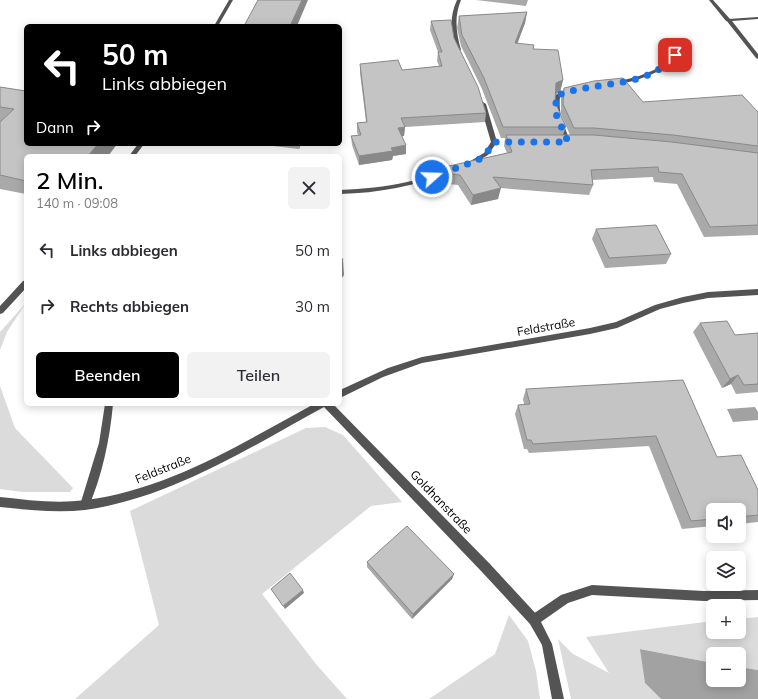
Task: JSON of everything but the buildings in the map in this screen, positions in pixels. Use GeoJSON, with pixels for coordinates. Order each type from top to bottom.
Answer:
{"type":"FeatureCollection","features":[{"type":"Feature","properties":{"kind":"street"},"geometry":{"type":"LineString","coordinates":[[217,24],[231,0]]}},
{"type":"Feature","properties":{"kind":"street"},"geometry":{"type":"LineString","coordinates":[[459,0],[455,8],[452,24],[458,52],[461,57]]}},
{"type":"Feature","properties":{"kind":"street"},"geometry":{"type":"LineString","coordinates":[[711,0],[758,57]]}},
{"type":"Feature","properties":{"kind":"street"},"geometry":{"type":"LineString","coordinates":[[728,20],[758,18]]}},
{"type":"Feature","properties":{"kind":"street"},"geometry":{"type":"LineString","coordinates":[[606,85],[626,81],[655,72],[669,63],[675,55]]}},
{"type":"Feature","properties":{"kind":"street"},"geometry":{"type":"LineString","coordinates":[[568,142],[556,114],[556,96],[567,91],[580,89]]}},
{"type":"Feature","properties":{"kind":"street"},"geometry":{"type":"LineString","coordinates":[[480,96],[494,142]]}},
{"type":"Feature","properties":{"kind":"street"},"geometry":{"type":"LineString","coordinates":[[494,142],[501,142]]}},
{"type":"Feature","properties":{"kind":"street"},"geometry":{"type":"LineString","coordinates":[[342,192],[369,191],[411,184],[478,160],[486,154],[494,142]]}},
{"type":"Feature","properties":{"kind":"street"},"geometry":{"type":"LineString","coordinates":[[560,142],[576,142]]}},
{"type":"Feature","properties":{"kind":"street"},"geometry":{"type":"LineString","coordinates":[[0,311],[24,285]]}},
{"type":"Feature","properties":{"kind":"street","name":"Feldstraße"},"geometry":{"type":"LineString","coordinates":[[342,393],[376,375],[398,366],[422,360],[617,325],[658,307],[683,300],[708,295],[758,292]]}},
{"type":"Feature","properties":{"kind":"street"},"geometry":{"type":"LineString","coordinates":[[85,505],[103,450],[108,425],[109,406]]}},
{"type":"Feature","properties":{"kind":"street","name":"Feldstraße"},"geometry":{"type":"LineString","coordinates":[[0,502],[35,506],[85,505],[129,496],[176,478],[221,458],[318,406]]}},
{"type":"Feature","properties":{"kind":"street","name":"Goldhanstraße"},"geometry":{"type":"LineString","coordinates":[[329,406],[486,568],[534,620],[547,644],[558,699]]}},
{"type":"Feature","properties":{"kind":"street"},"geometry":{"type":"LineString","coordinates":[[534,620],[566,599],[592,590],[704,596],[758,595]]}},
{"type":"Feature","properties":{"kind":"shaded area"},"geometry":{"type":"Polygon","coordinates":[[[24,305],[7,332],[0,350],[0,332],[24,305]]]}},
{"type":"Feature","properties":{"kind":"shaded area"},"geometry":{"type":"Polygon","coordinates":[[[0,386],[15,428],[73,488],[70,492],[22,492],[0,489],[0,386]]]}},
{"type":"Feature","properties":{"kind":"shaded area"},"geometry":{"type":"Polygon","coordinates":[[[755,407],[758,412],[758,420],[733,422],[727,409],[755,407]]]}},
{"type":"Feature","properties":{"kind":"shaded area"},"geometry":{"type":"Polygon","coordinates":[[[325,427],[343,435],[402,502],[371,506],[262,594],[316,664],[347,699],[75,699],[159,625],[130,511],[306,428],[325,427]]]}},
{"type":"Feature","properties":{"kind":"shaded area"},"geometry":{"type":"Polygon","coordinates":[[[509,615],[528,641],[536,671],[540,699],[429,699],[495,654],[509,615]]]}},
{"type":"Feature","properties":{"kind":"shaded area"},"geometry":{"type":"Polygon","coordinates":[[[758,617],[758,670],[746,668],[746,647],[706,647],[706,662],[641,649],[645,683],[661,699],[571,699],[558,639],[573,654],[609,673],[586,637],[706,622],[706,639],[746,639],[746,618],[758,617]]]}},
{"type":"Feature","properties":{"kind":"shaded area"},"geometry":{"type":"Polygon","coordinates":[[[640,649],[706,662],[706,687],[746,687],[746,668],[758,670],[758,699],[661,699],[645,683],[640,649]]]}},
{"type":"Feature","properties":{"kind":"route"},"geometry":{"type":"LineString","coordinates":[[432,177],[478,160],[486,154],[494,142],[568,142],[556,114],[556,96],[567,91],[626,81],[655,72],[669,63],[675,55]]}}]}
